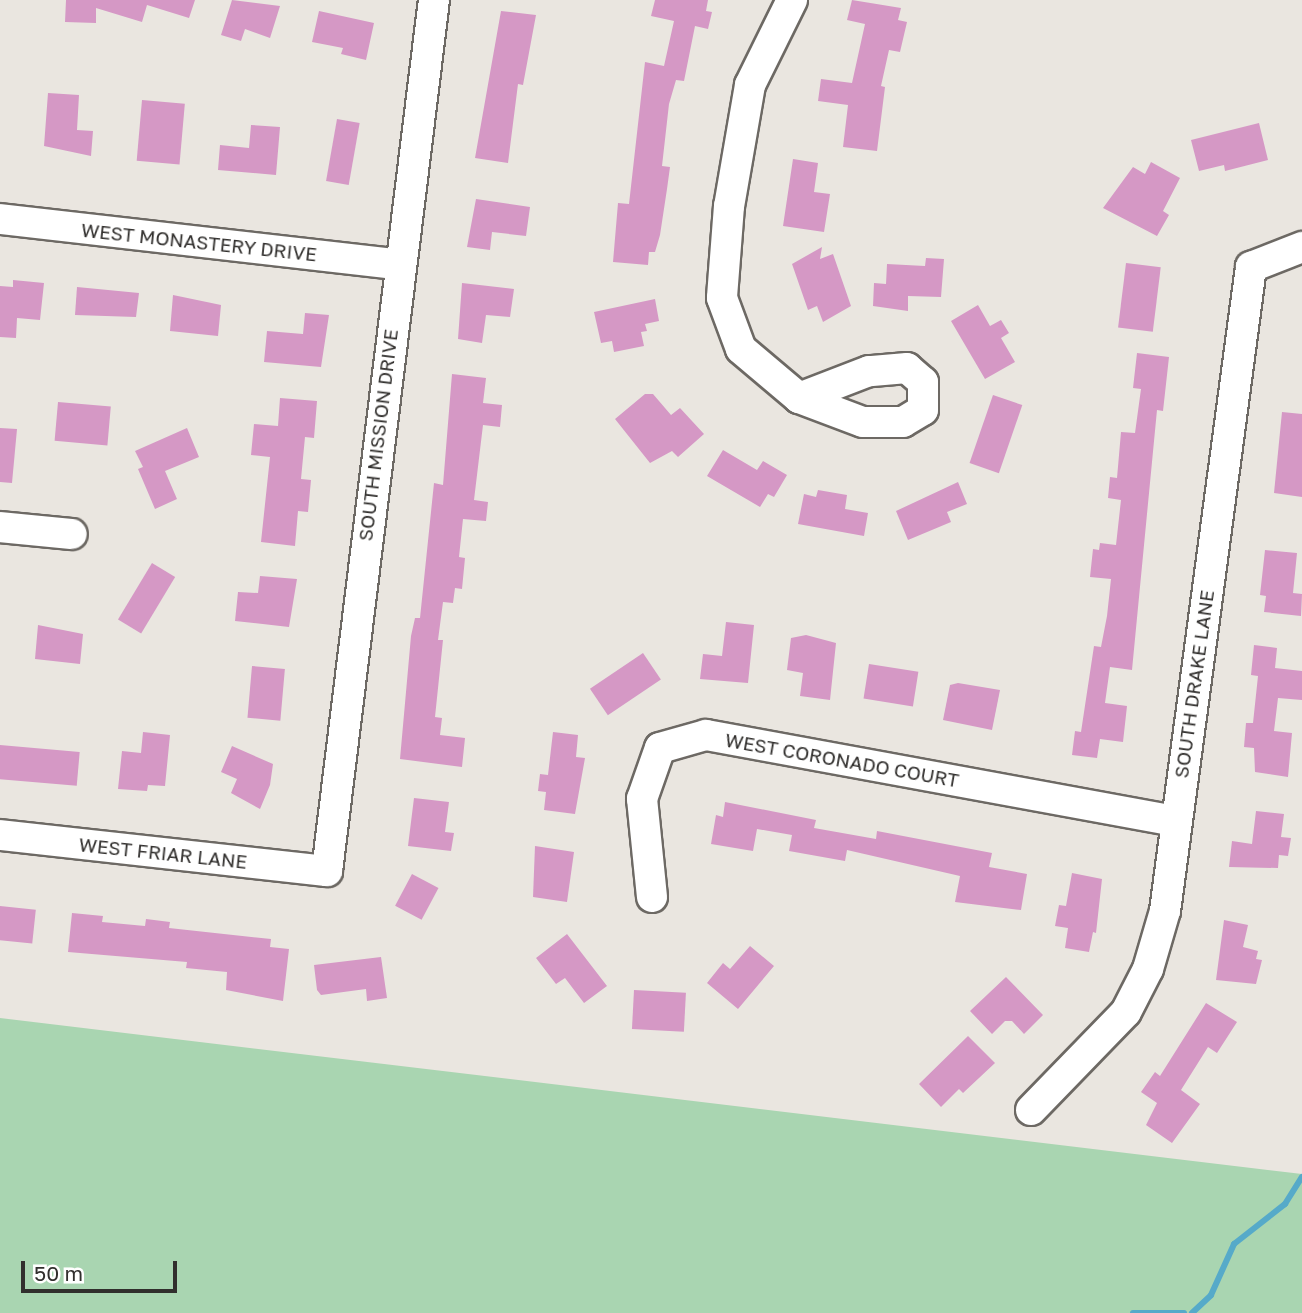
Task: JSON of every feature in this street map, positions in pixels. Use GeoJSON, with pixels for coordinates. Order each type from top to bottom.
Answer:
{"type":"FeatureCollection","features":[{"type":"Feature","properties":{"kind":"street","name":"SOUTH MISSION DRIVE"},"geometry":{"type":"LineString","coordinates":[[327,871],[398,264],[434,0]]}},
{"type":"Feature","properties":{"kind":"street"},"geometry":{"type":"LineString","coordinates":[[792,0],[750,85],[729,206],[722,299],[741,349],[799,398]]}},
{"type":"Feature","properties":{"kind":"street","name":"WEST MONASTERY DRIVE"},"geometry":{"type":"LineString","coordinates":[[0,219],[398,264]]}},
{"type":"Feature","properties":{"kind":"street","name":"SOUTH DRAKE LANE"},"geometry":{"type":"LineString","coordinates":[[1031,1110],[1126,1012],[1137,990],[1165,911],[1251,267],[1302,247]]}},
{"type":"Feature","properties":{"kind":"street"},"geometry":{"type":"LineString","coordinates":[[0,527],[72,534]]}},
{"type":"Feature","properties":{"kind":"street","name":"WEST CORONADO COURT"},"geometry":{"type":"LineString","coordinates":[[652,897],[642,799],[660,748],[706,735],[1175,821]]}},
{"type":"Feature","properties":{"kind":"street","name":"WEST FRIAR LANE"},"geometry":{"type":"LineString","coordinates":[[0,835],[327,871]]}},
{"type":"Feature","properties":{"kind":"green space"},"geometry":{"type":"Polygon","coordinates":[[[0,1018],[1302,1174],[1302,1313],[0,1313],[0,1018]]]}},
{"type":"Feature","properties":{"kind":"building"},"geometry":{"type":"Polygon","coordinates":[[[66,0],[195,0],[189,18],[147,5],[142,22],[96,8],[96,23],[65,22],[66,0]]]}},
{"type":"Feature","properties":{"kind":"building"},"geometry":{"type":"Polygon","coordinates":[[[232,0],[280,6],[270,38],[245,29],[241,41],[221,35],[232,0]]]}},
{"type":"Feature","properties":{"kind":"building"},"geometry":{"type":"Polygon","coordinates":[[[655,0],[708,0],[706,11],[712,12],[708,29],[695,26],[684,81],[676,80],[669,104],[662,166],[670,167],[655,252],[649,252],[648,265],[613,262],[618,203],[629,204],[645,62],[664,66],[674,21],[651,16],[655,0]]]}},
{"type":"Feature","properties":{"kind":"building"},"geometry":{"type":"Polygon","coordinates":[[[852,0],[901,8],[898,20],[907,22],[900,52],[889,50],[881,86],[885,87],[877,151],[843,147],[848,105],[818,101],[821,79],[852,83],[865,24],[847,20],[852,0]]]}},
{"type":"Feature","properties":{"kind":"building"},"geometry":{"type":"Polygon","coordinates":[[[319,11],[374,23],[366,60],[341,54],[343,48],[312,42],[319,11]]]}},
{"type":"Feature","properties":{"kind":"building"},"geometry":{"type":"Polygon","coordinates":[[[501,11],[536,15],[523,85],[518,84],[508,163],[475,158],[501,11]]]}},
{"type":"Feature","properties":{"kind":"building"},"geometry":{"type":"Polygon","coordinates":[[[48,93],[79,95],[77,130],[93,131],[91,156],[44,146],[48,93]]]}},
{"type":"Feature","properties":{"kind":"building"},"geometry":{"type":"Polygon","coordinates":[[[142,100],[185,104],[180,165],[137,161],[142,100]]]}},
{"type":"Feature","properties":{"kind":"building"},"geometry":{"type":"Polygon","coordinates":[[[337,119],[360,123],[349,185],[326,181],[337,119]]]}},
{"type":"Feature","properties":{"kind":"building"},"geometry":{"type":"Polygon","coordinates":[[[1259,123],[1268,160],[1225,171],[1224,165],[1199,171],[1191,140],[1259,123]]]}},
{"type":"Feature","properties":{"kind":"building"},"geometry":{"type":"Polygon","coordinates":[[[251,125],[280,127],[276,175],[218,170],[220,145],[249,148],[251,125]]]}},
{"type":"Feature","properties":{"kind":"building"},"geometry":{"type":"Polygon","coordinates":[[[793,159],[818,163],[814,192],[830,194],[824,232],[783,226],[793,159]]]}},
{"type":"Feature","properties":{"kind":"building"},"geometry":{"type":"Polygon","coordinates":[[[1151,162],[1180,178],[1163,211],[1169,215],[1157,236],[1103,208],[1133,167],[1145,174],[1151,162]]]}},
{"type":"Feature","properties":{"kind":"building"},"geometry":{"type":"Polygon","coordinates":[[[476,199],[530,207],[526,236],[492,232],[490,250],[467,247],[476,199]]]}},
{"type":"Feature","properties":{"kind":"building"},"geometry":{"type":"Polygon","coordinates":[[[822,247],[820,259],[833,254],[851,306],[823,322],[817,306],[808,310],[792,264],[822,247]]]}},
{"type":"Feature","properties":{"kind":"building"},"geometry":{"type":"Polygon","coordinates":[[[926,258],[944,259],[941,297],[908,296],[908,311],[873,306],[874,283],[886,284],[887,264],[925,266],[926,258]]]}},
{"type":"Feature","properties":{"kind":"building"},"geometry":{"type":"Polygon","coordinates":[[[1126,263],[1161,267],[1153,332],[1118,328],[1126,263]]]}},
{"type":"Feature","properties":{"kind":"building"},"geometry":{"type":"Polygon","coordinates":[[[13,280],[44,283],[40,320],[17,318],[16,338],[0,337],[0,286],[13,287],[13,280]]]}},
{"type":"Feature","properties":{"kind":"building"},"geometry":{"type":"Polygon","coordinates":[[[462,283],[514,289],[510,317],[486,315],[482,343],[458,339],[462,283]]]}},
{"type":"Feature","properties":{"kind":"building"},"geometry":{"type":"Polygon","coordinates":[[[77,287],[139,293],[136,317],[75,315],[77,287]]]}},
{"type":"Feature","properties":{"kind":"building"},"geometry":{"type":"Polygon","coordinates":[[[173,295],[221,305],[218,336],[170,331],[173,295]]]}},
{"type":"Feature","properties":{"kind":"building"},"geometry":{"type":"Polygon","coordinates":[[[655,299],[659,321],[645,324],[647,331],[641,332],[644,346],[614,352],[612,341],[601,343],[594,312],[655,299]]]}},
{"type":"Feature","properties":{"kind":"building"},"geometry":{"type":"Polygon","coordinates":[[[978,305],[990,326],[1001,320],[1009,333],[1001,338],[1015,362],[985,379],[951,321],[978,305]]]}},
{"type":"Feature","properties":{"kind":"building"},"geometry":{"type":"Polygon","coordinates":[[[305,313],[329,315],[321,367],[264,362],[267,331],[303,334],[305,313]]]}},
{"type":"Feature","properties":{"kind":"building"},"geometry":{"type":"Polygon","coordinates":[[[1137,353],[1169,357],[1163,411],[1157,410],[1132,670],[1110,667],[1105,703],[1127,706],[1123,742],[1100,739],[1097,758],[1072,755],[1075,731],[1081,732],[1094,646],[1101,647],[1107,616],[1111,579],[1090,577],[1093,549],[1099,550],[1100,543],[1116,545],[1121,500],[1108,498],[1110,477],[1117,478],[1121,432],[1135,433],[1141,389],[1133,388],[1137,353]]]}},
{"type":"Feature","properties":{"kind":"building"},"geometry":{"type":"Polygon","coordinates":[[[452,374],[486,378],[483,403],[502,405],[500,427],[483,425],[474,500],[488,502],[486,521],[463,519],[459,557],[465,558],[462,589],[455,588],[453,603],[443,602],[438,640],[443,640],[435,717],[442,718],[440,735],[465,738],[462,767],[400,759],[411,636],[415,618],[420,618],[434,483],[443,485],[452,374]]]}},
{"type":"Feature","properties":{"kind":"building"},"geometry":{"type":"Polygon","coordinates":[[[645,394],[653,394],[671,415],[680,408],[704,434],[678,457],[672,451],[650,463],[615,419],[645,394]]]}},
{"type":"Feature","properties":{"kind":"building"},"geometry":{"type":"Polygon","coordinates":[[[993,395],[1022,405],[999,473],[970,463],[993,395]]]}},
{"type":"Feature","properties":{"kind":"building"},"geometry":{"type":"Polygon","coordinates":[[[280,398],[317,401],[314,438],[305,437],[301,479],[311,480],[308,512],[298,511],[295,546],[261,542],[270,457],[251,455],[254,424],[278,426],[280,398]]]}},
{"type":"Feature","properties":{"kind":"building"},"geometry":{"type":"Polygon","coordinates":[[[58,402],[111,407],[107,445],[55,441],[58,402]]]}},
{"type":"Feature","properties":{"kind":"building"},"geometry":{"type":"Polygon","coordinates":[[[1282,412],[1302,414],[1302,497],[1274,493],[1282,412]]]}},
{"type":"Feature","properties":{"kind":"building"},"geometry":{"type":"Polygon","coordinates":[[[0,428],[17,429],[12,483],[0,482],[0,428]]]}},
{"type":"Feature","properties":{"kind":"building"},"geometry":{"type":"Polygon","coordinates":[[[187,428],[199,457],[165,471],[177,499],[155,509],[138,469],[143,467],[135,451],[187,428]]]}},
{"type":"Feature","properties":{"kind":"building"},"geometry":{"type":"Polygon","coordinates":[[[723,450],[757,470],[763,461],[787,475],[774,497],[768,494],[760,507],[707,476],[723,450]]]}},
{"type":"Feature","properties":{"kind":"building"},"geometry":{"type":"Polygon","coordinates":[[[958,482],[967,504],[947,512],[951,522],[908,540],[896,511],[958,482]]]}},
{"type":"Feature","properties":{"kind":"building"},"geometry":{"type":"Polygon","coordinates":[[[818,490],[847,495],[845,509],[868,513],[864,536],[798,524],[804,494],[816,497],[818,490]]]}},
{"type":"Feature","properties":{"kind":"building"},"geometry":{"type":"Polygon","coordinates":[[[1265,550],[1297,553],[1293,593],[1302,594],[1301,616],[1264,612],[1266,596],[1260,595],[1265,550]]]}},
{"type":"Feature","properties":{"kind":"building"},"geometry":{"type":"Polygon","coordinates":[[[152,563],[175,577],[141,633],[118,620],[152,563]]]}},
{"type":"Feature","properties":{"kind":"building"},"geometry":{"type":"Polygon","coordinates":[[[260,576],[297,579],[289,627],[235,621],[238,592],[258,593],[260,576]]]}},
{"type":"Feature","properties":{"kind":"building"},"geometry":{"type":"Polygon","coordinates":[[[726,622],[754,625],[748,683],[700,679],[703,654],[722,656],[726,622]]]}},
{"type":"Feature","properties":{"kind":"building"},"geometry":{"type":"Polygon","coordinates":[[[38,625],[83,634],[80,664],[35,659],[38,625]]]}},
{"type":"Feature","properties":{"kind":"building"},"geometry":{"type":"Polygon","coordinates":[[[806,635],[836,643],[830,700],[800,696],[803,673],[787,670],[791,638],[806,635]]]}},
{"type":"Feature","properties":{"kind":"building"},"geometry":{"type":"Polygon","coordinates":[[[1254,645],[1277,648],[1275,668],[1302,671],[1302,700],[1278,698],[1274,731],[1292,733],[1288,777],[1255,772],[1254,748],[1244,747],[1246,723],[1253,723],[1258,676],[1251,675],[1254,645]]]}},
{"type":"Feature","properties":{"kind":"building"},"geometry":{"type":"Polygon","coordinates":[[[643,653],[661,680],[608,715],[590,689],[643,653]]]}},
{"type":"Feature","properties":{"kind":"building"},"geometry":{"type":"Polygon","coordinates":[[[869,664],[918,672],[913,706],[864,699],[869,664]]]}},
{"type":"Feature","properties":{"kind":"building"},"geometry":{"type":"Polygon","coordinates":[[[252,666],[285,669],[280,721],[247,718],[252,666]]]}},
{"type":"Feature","properties":{"kind":"building"},"geometry":{"type":"Polygon","coordinates":[[[958,683],[1000,690],[992,730],[943,720],[950,685],[958,683]]]}},
{"type":"Feature","properties":{"kind":"building"},"geometry":{"type":"Polygon","coordinates":[[[143,732],[170,735],[165,786],[148,785],[147,791],[118,789],[122,751],[141,753],[143,732]]]}},
{"type":"Feature","properties":{"kind":"building"},"geometry":{"type":"Polygon","coordinates":[[[553,732],[578,735],[576,757],[585,758],[575,814],[544,810],[546,792],[538,791],[540,774],[548,775],[553,732]]]}},
{"type":"Feature","properties":{"kind":"building"},"geometry":{"type":"Polygon","coordinates":[[[0,745],[80,752],[77,786],[0,779],[0,745]]]}},
{"type":"Feature","properties":{"kind":"building"},"geometry":{"type":"Polygon","coordinates":[[[232,746],[273,764],[270,785],[260,809],[231,793],[237,779],[221,772],[232,746]]]}},
{"type":"Feature","properties":{"kind":"building"},"geometry":{"type":"Polygon","coordinates":[[[414,798],[449,802],[445,832],[454,833],[451,851],[408,846],[414,798]]]}},
{"type":"Feature","properties":{"kind":"building"},"geometry":{"type":"Polygon","coordinates":[[[725,802],[816,820],[814,828],[876,839],[877,831],[992,853],[989,867],[1027,874],[1021,910],[955,902],[960,876],[847,850],[845,861],[789,851],[792,835],[757,829],[753,851],[711,844],[716,815],[723,817],[725,802]]]}},
{"type":"Feature","properties":{"kind":"building"},"geometry":{"type":"Polygon","coordinates":[[[1256,811],[1284,814],[1281,837],[1291,838],[1288,856],[1279,855],[1278,868],[1229,867],[1232,841],[1252,844],[1256,811]]]}},
{"type":"Feature","properties":{"kind":"building"},"geometry":{"type":"Polygon","coordinates":[[[535,846],[574,852],[567,902],[533,897],[535,846]]]}},
{"type":"Feature","properties":{"kind":"building"},"geometry":{"type":"Polygon","coordinates":[[[1072,873],[1102,879],[1096,933],[1093,932],[1089,952],[1065,948],[1068,928],[1055,926],[1059,905],[1066,906],[1072,873]]]}},
{"type":"Feature","properties":{"kind":"building"},"geometry":{"type":"Polygon","coordinates":[[[412,874],[438,888],[422,920],[395,906],[412,874]]]}},
{"type":"Feature","properties":{"kind":"building"},"geometry":{"type":"Polygon","coordinates":[[[0,906],[36,910],[32,944],[0,940],[0,906]]]}},
{"type":"Feature","properties":{"kind":"building"},"geometry":{"type":"Polygon","coordinates":[[[72,913],[103,916],[102,922],[145,926],[146,919],[170,922],[169,928],[271,939],[270,947],[289,949],[283,1001],[226,990],[227,972],[186,968],[187,962],[68,952],[72,913]]]}},
{"type":"Feature","properties":{"kind":"building"},"geometry":{"type":"Polygon","coordinates":[[[1224,920],[1248,925],[1243,947],[1258,951],[1256,959],[1262,960],[1256,984],[1216,980],[1224,920]]]}},
{"type":"Feature","properties":{"kind":"building"},"geometry":{"type":"Polygon","coordinates":[[[567,934],[607,986],[584,1003],[565,978],[556,984],[536,958],[567,934]]]}},
{"type":"Feature","properties":{"kind":"building"},"geometry":{"type":"Polygon","coordinates":[[[750,946],[774,966],[738,1009],[707,983],[723,963],[730,969],[750,946]]]}},
{"type":"Feature","properties":{"kind":"building"},"geometry":{"type":"Polygon","coordinates":[[[381,957],[387,998],[367,1001],[366,989],[321,995],[317,990],[314,965],[381,957]]]}},
{"type":"Feature","properties":{"kind":"building"},"geometry":{"type":"Polygon","coordinates":[[[1006,977],[1043,1015],[1024,1034],[1012,1021],[1005,1021],[992,1034],[970,1011],[1006,977]]]}},
{"type":"Feature","properties":{"kind":"building"},"geometry":{"type":"Polygon","coordinates":[[[634,990],[686,993],[684,1032],[632,1029],[634,990]]]}},
{"type":"Feature","properties":{"kind":"building"},"geometry":{"type":"Polygon","coordinates":[[[1206,1003],[1237,1022],[1217,1053],[1208,1047],[1181,1090],[1200,1104],[1172,1143],[1146,1125],[1157,1103],[1141,1092],[1155,1072],[1160,1076],[1206,1003]]]}},
{"type":"Feature","properties":{"kind":"building"},"geometry":{"type":"Polygon","coordinates":[[[968,1036],[995,1063],[963,1093],[959,1089],[941,1107],[919,1084],[968,1036]]]}},
{"type":"Feature","properties":{"kind":"waterway"},"geometry":{"type":"LineString","coordinates":[[1192,1313],[1211,1295],[1234,1244],[1285,1204],[1302,1177]]}},
{"type":"Feature","properties":{"kind":"waterway"},"geometry":{"type":"LineString","coordinates":[[1133,1313],[1184,1313]]}}]}
